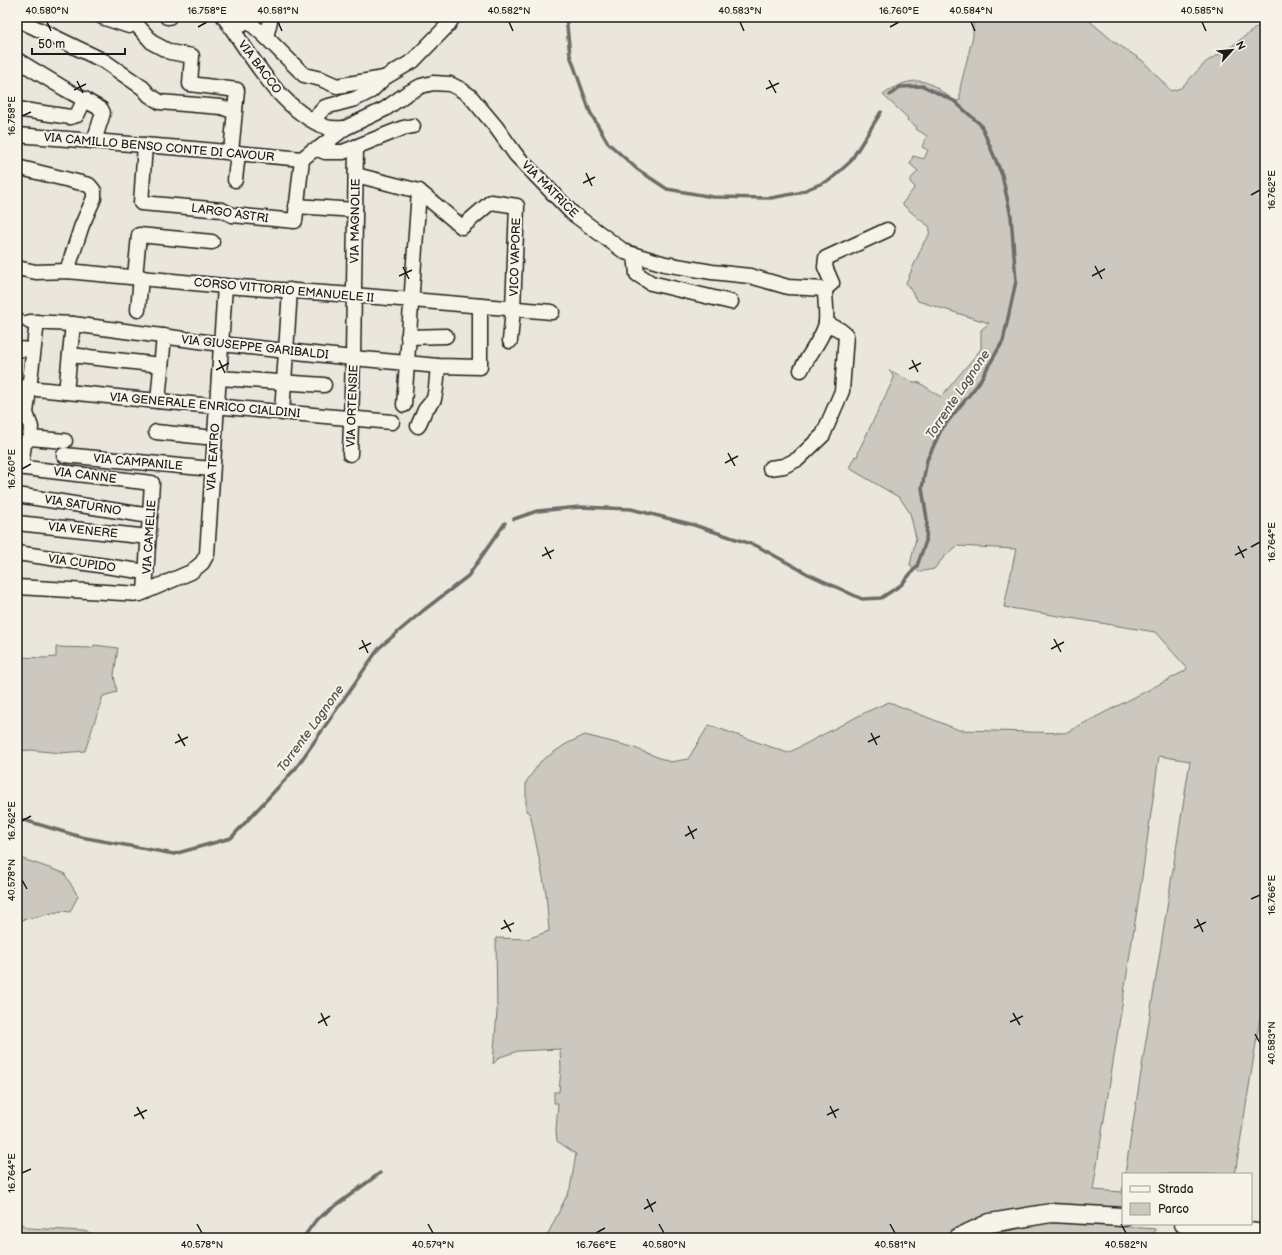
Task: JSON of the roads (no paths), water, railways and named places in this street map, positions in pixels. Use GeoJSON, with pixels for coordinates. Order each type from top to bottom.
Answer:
{"type":"FeatureCollection","features":[{"type":"Feature","properties":{"kind":"main road"},"geometry":{"type":"LineString","coordinates":[[958,1238],[990,1223],[1050,1213],[1122,1217]]}},
{"type":"Feature","properties":{"kind":"main road"},"geometry":{"type":"LineString","coordinates":[[1192,1225],[1265,1234]]}},
{"type":"Feature","properties":{"kind":"street"},"geometry":{"type":"LineString","coordinates":[[102,17],[133,23],[153,43],[170,52],[192,56],[190,84],[237,90],[234,152],[235,180]]}},
{"type":"Feature","properties":{"kind":"street"},"geometry":{"type":"LineString","coordinates":[[225,17],[242,25],[248,22],[266,37],[304,75],[321,79],[337,86],[384,78]]}},
{"type":"Feature","properties":{"kind":"street","name":"VIA BACCO"},"geometry":{"type":"LineString","coordinates":[[225,17],[272,86],[287,102],[313,120],[328,127],[345,128]]}},
{"type":"Feature","properties":{"kind":"street"},"geometry":{"type":"LineString","coordinates":[[266,37],[271,17]]}},
{"type":"Feature","properties":{"kind":"street"},"geometry":{"type":"LineString","coordinates":[[313,120],[325,107],[355,99],[371,91],[384,78],[413,61],[448,25],[453,17]]}},
{"type":"Feature","properties":{"kind":"street"},"geometry":{"type":"LineString","coordinates":[[17,19],[104,61],[143,88],[149,95],[160,102],[221,107],[235,112]]}},
{"type":"Feature","properties":{"kind":"street"},"geometry":{"type":"LineString","coordinates":[[17,60],[101,108],[103,113],[94,141]]}},
{"type":"Feature","properties":{"kind":"street","name":"VIA MATRICE"},"geometry":{"type":"LineString","coordinates":[[311,153],[345,128],[385,109],[420,86],[433,83],[450,84],[470,96],[496,127],[516,155],[572,213],[625,252],[665,264],[712,272],[750,276],[788,287],[825,290]]}},
{"type":"Feature","properties":{"kind":"street"},"geometry":{"type":"LineString","coordinates":[[17,109],[70,117],[76,114],[84,99]]}},
{"type":"Feature","properties":{"kind":"street","name":"VIA CAMILLO BENSO CONTE DI CAVOUR"},"geometry":{"type":"LineString","coordinates":[[17,135],[234,152],[311,153],[343,152],[403,128],[412,126]]}},
{"type":"Feature","properties":{"kind":"street","name":"LARGO ASTRI"},"geometry":{"type":"LineString","coordinates":[[145,145],[141,203],[222,210],[232,215],[295,222],[296,206]]}},
{"type":"Feature","properties":{"kind":"street","name":"VIA MAGNOLIE"},"geometry":{"type":"LineString","coordinates":[[353,358],[356,148]]}},
{"type":"Feature","properties":{"kind":"street"},"geometry":{"type":"LineString","coordinates":[[311,153],[296,206],[355,210]]}},
{"type":"Feature","properties":{"kind":"street"},"geometry":{"type":"LineString","coordinates":[[17,167],[89,185],[94,191],[94,198],[82,225],[66,271]]}},
{"type":"Feature","properties":{"kind":"street"},"geometry":{"type":"LineString","coordinates":[[356,175],[419,191],[404,405]]}},
{"type":"Feature","properties":{"kind":"street","name":"VICO VAPORE"},"geometry":{"type":"LineString","coordinates":[[419,191],[462,228],[491,202],[517,206],[513,309],[510,341]]}},
{"type":"Feature","properties":{"kind":"street"},"geometry":{"type":"LineString","coordinates":[[801,370],[820,339],[826,323],[825,290],[832,283],[825,267],[826,258],[888,230]]}},
{"type":"Feature","properties":{"kind":"street"},"geometry":{"type":"LineString","coordinates":[[138,310],[139,235],[212,242]]}},
{"type":"Feature","properties":{"kind":"street"},"geometry":{"type":"LineString","coordinates":[[636,255],[637,274],[651,283],[731,302]]}},
{"type":"Feature","properties":{"kind":"street","name":"CORSO VITTORIO EMANUELE II"},"geometry":{"type":"LineString","coordinates":[[17,268],[36,272],[66,271],[226,286],[552,312]]}},
{"type":"Feature","properties":{"kind":"street","name":"VIA TEATRO"},"geometry":{"type":"LineString","coordinates":[[145,592],[191,572],[202,563],[207,554],[226,286]]}},
{"type":"Feature","properties":{"kind":"street"},"geometry":{"type":"LineString","coordinates":[[282,413],[290,290]]}},
{"type":"Feature","properties":{"kind":"street","name":"VIA GIUSEPPE GARIBALDI"},"geometry":{"type":"LineString","coordinates":[[25,321],[73,324],[221,344],[353,358],[438,366],[480,367],[480,306]]}},
{"type":"Feature","properties":{"kind":"street"},"geometry":{"type":"LineString","coordinates":[[19,467],[24,444],[30,438],[32,427],[21,412],[23,387],[33,350],[25,321]]}},
{"type":"Feature","properties":{"kind":"street"},"geometry":{"type":"LineString","coordinates":[[770,468],[784,466],[798,459],[823,435],[842,391],[846,335],[840,330],[826,323]]}},
{"type":"Feature","properties":{"kind":"street"},"geometry":{"type":"LineString","coordinates":[[66,392],[73,324]]}},
{"type":"Feature","properties":{"kind":"street"},"geometry":{"type":"LineString","coordinates":[[158,401],[164,336]]}},
{"type":"Feature","properties":{"kind":"street"},"geometry":{"type":"LineString","coordinates":[[408,337],[446,336]]}},
{"type":"Feature","properties":{"kind":"street"},"geometry":{"type":"LineString","coordinates":[[17,349],[33,350]]}},
{"type":"Feature","properties":{"kind":"street"},"geometry":{"type":"LineString","coordinates":[[70,355],[161,365]]}},
{"type":"Feature","properties":{"kind":"street","name":"VIA ORTENSIE"},"geometry":{"type":"LineString","coordinates":[[350,454],[353,358]]}},
{"type":"Feature","properties":{"kind":"street"},"geometry":{"type":"LineString","coordinates":[[418,426],[425,410],[434,399],[438,366]]}},
{"type":"Feature","properties":{"kind":"street"},"geometry":{"type":"LineString","coordinates":[[219,378],[324,385]]}},
{"type":"Feature","properties":{"kind":"street","name":"VIA GENERALE ENRICO CIALDINI"},"geometry":{"type":"LineString","coordinates":[[23,387],[217,407],[392,422]]}},
{"type":"Feature","properties":{"kind":"street"},"geometry":{"type":"LineString","coordinates":[[156,432],[205,437]]}},
{"type":"Feature","properties":{"kind":"street"},"geometry":{"type":"LineString","coordinates":[[30,438],[65,441]]}},
{"type":"Feature","properties":{"kind":"street","name":"VIA CAMPANILE"},"geometry":{"type":"LineString","coordinates":[[64,455],[212,469]]}},
{"type":"Feature","properties":{"kind":"street","name":"VIA CANNE"},"geometry":{"type":"LineString","coordinates":[[19,467],[152,482]]}},
{"type":"Feature","properties":{"kind":"street","name":"VIA CAMELIE"},"geometry":{"type":"LineString","coordinates":[[145,592],[152,482]]}},
{"type":"Feature","properties":{"kind":"street","name":"VIA SATURNO"},"geometry":{"type":"LineString","coordinates":[[17,494],[150,516]]}},
{"type":"Feature","properties":{"kind":"street","name":"VIA VENERE"},"geometry":{"type":"LineString","coordinates":[[17,523],[149,537]]}},
{"type":"Feature","properties":{"kind":"street","name":"VIA CUPIDO"},"geometry":{"type":"LineString","coordinates":[[17,553],[146,572]]}},
{"type":"Feature","properties":{"kind":"street"},"geometry":{"type":"LineString","coordinates":[[17,587],[140,594],[145,592]]}},
{"type":"Feature","properties":{"kind":"waterway","name":"Torrente Lagnone"},"geometry":{"type":"LineString","coordinates":[[566,17],[570,55],[590,112],[608,143],[637,169],[667,189],[713,197],[771,198],[798,193],[830,180],[850,162],[881,112]]}},
{"type":"Feature","properties":{"kind":"waterway","name":"Torrente Lagnone"},"geometry":{"type":"LineString","coordinates":[[514,519],[537,511],[580,507],[631,509],[694,525],[757,546],[808,574],[862,599],[881,598],[901,585],[917,566],[926,541],[927,519],[922,488],[927,460],[941,430],[978,384],[1003,341],[1016,281],[1011,216],[1002,175],[981,125],[954,101],[923,86],[900,87],[890,95]]}},
{"type":"Feature","properties":{"kind":"waterway","name":"Torrente Lagnone"},"geometry":{"type":"LineString","coordinates":[[17,818],[81,837],[174,854],[231,838],[296,768],[379,648],[424,610],[468,576],[505,523]]}},
{"type":"Feature","properties":{"kind":"waterway"},"geometry":{"type":"LineString","coordinates":[[303,1238],[316,1220],[380,1173]]}}]}
